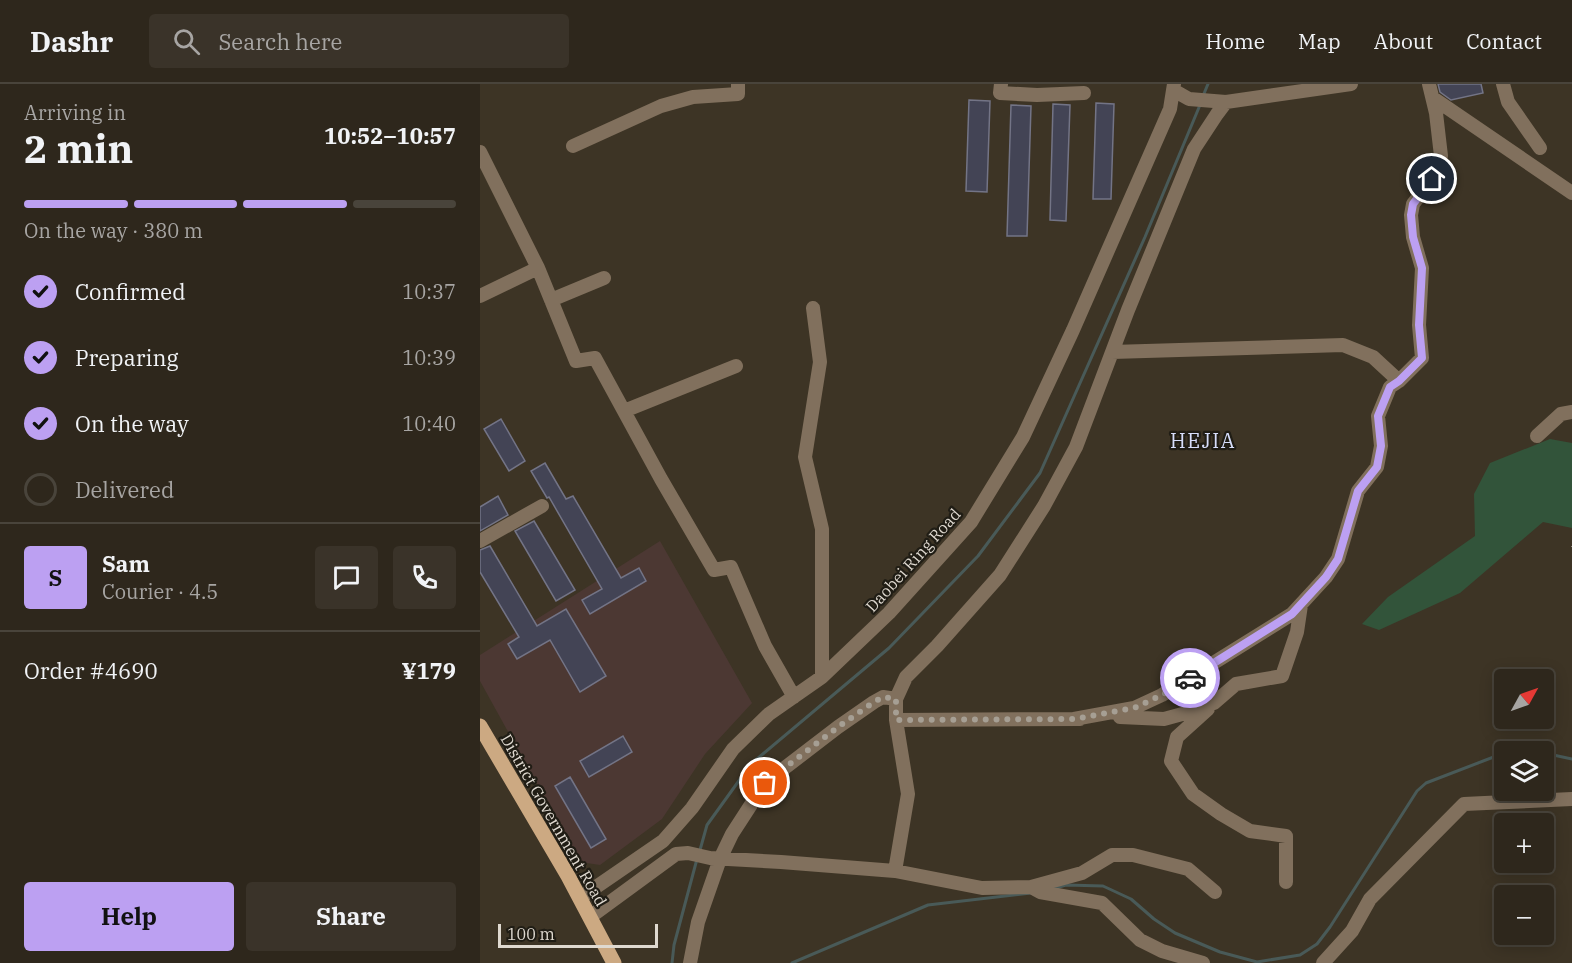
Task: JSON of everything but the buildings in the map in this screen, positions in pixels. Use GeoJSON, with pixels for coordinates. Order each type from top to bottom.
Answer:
{"type":"FeatureCollection","features":[{"type":"Feature","properties":{"kind":"main road","name":"District Government Road"},"geometry":{"type":"LineString","coordinates":[[480,726],[580,898],[614,963]]}},
{"type":"Feature","properties":{"kind":"street"},"geometry":{"type":"LineString","coordinates":[[573,146],[661,106],[693,97],[738,94],[738,84]]}},
{"type":"Feature","properties":{"kind":"street"},"geometry":{"type":"LineString","coordinates":[[1001,84],[1000,93],[1037,96],[1084,93]]}},
{"type":"Feature","properties":{"kind":"street"},"geometry":{"type":"LineString","coordinates":[[1174,87],[1189,99],[1222,102],[1351,84]]}},
{"type":"Feature","properties":{"kind":"street"},"geometry":{"type":"LineString","coordinates":[[1074,719],[1134,708],[1162,695],[1292,614],[1326,577],[1338,559],[1358,491],[1377,467],[1381,446],[1378,416],[1390,387],[1422,358],[1419,325],[1422,268],[1413,237],[1411,215],[1413,204],[1432,179],[1441,156],[1436,113],[1429,84]]}},
{"type":"Feature","properties":{"kind":"street"},"geometry":{"type":"LineString","coordinates":[[1503,84],[1508,102],[1540,148]]}},
{"type":"Feature","properties":{"kind":"street","name":"Daobei Ring Road"},"geometry":{"type":"LineString","coordinates":[[580,898],[663,841],[692,808],[733,748],[769,714],[822,677],[889,613],[971,522],[1023,437],[1073,330],[1170,109],[1174,87]]}},
{"type":"Feature","properties":{"kind":"street"},"geometry":{"type":"LineString","coordinates":[[1432,98],[1572,193]]}},
{"type":"Feature","properties":{"kind":"street"},"geometry":{"type":"LineString","coordinates":[[895,871],[908,794],[896,720],[896,699],[906,677],[1000,575],[1044,506],[1077,447],[1112,352],[1194,150],[1222,102]]}},
{"type":"Feature","properties":{"kind":"street"},"geometry":{"type":"LineString","coordinates":[[480,152],[538,268],[576,361],[595,358],[714,570],[731,567],[765,646],[794,697]]}},
{"type":"Feature","properties":{"kind":"street"},"geometry":{"type":"LineString","coordinates":[[480,296],[538,268]]}},
{"type":"Feature","properties":{"kind":"street"},"geometry":{"type":"LineString","coordinates":[[551,300],[604,278]]}},
{"type":"Feature","properties":{"kind":"street"},"geometry":{"type":"LineString","coordinates":[[813,308],[820,362],[805,457],[822,529],[822,677]]}},
{"type":"Feature","properties":{"kind":"street"},"geometry":{"type":"LineString","coordinates":[[1112,352],[1343,345],[1373,357],[1399,381]]}},
{"type":"Feature","properties":{"kind":"street"},"geometry":{"type":"LineString","coordinates":[[624,411],[736,366]]}},
{"type":"Feature","properties":{"kind":"street"},"geometry":{"type":"LineString","coordinates":[[1537,436],[1561,414],[1572,412]]}},
{"type":"Feature","properties":{"kind":"street"},"geometry":{"type":"LineString","coordinates":[[480,541],[542,506]]}},
{"type":"Feature","properties":{"kind":"street"},"geometry":{"type":"LineString","coordinates":[[1286,882],[1286,836],[1250,831],[1221,814],[1193,794],[1171,761],[1177,736],[1236,684],[1282,676],[1297,632],[1301,605]]}},
{"type":"Feature","properties":{"kind":"street"},"geometry":{"type":"LineString","coordinates":[[690,963],[715,858],[765,783],[874,702],[883,697],[896,699]]}},
{"type":"Feature","properties":{"kind":"street"},"geometry":{"type":"LineString","coordinates":[[896,720],[1119,717],[1164,719],[1214,703]]}},
{"type":"Feature","properties":{"kind":"street"},"geometry":{"type":"LineString","coordinates":[[1323,963],[1352,931],[1370,899],[1464,804],[1572,799]]}},
{"type":"Feature","properties":{"kind":"street"},"geometry":{"type":"LineString","coordinates":[[590,917],[676,854],[688,853],[715,858],[895,871],[982,888],[1031,886],[1082,873],[1112,855],[1133,855],[1188,869],[1215,892]]}},
{"type":"Feature","properties":{"kind":"street"},"geometry":{"type":"LineString","coordinates":[[1031,886],[1040,892],[1102,903],[1140,939],[1162,951],[1203,963]]}},
{"type":"Feature","properties":{"kind":"shaded area"},"geometry":{"type":"Polygon","coordinates":[[[660,541],[752,703],[705,754],[662,819],[600,865],[580,862],[480,681],[480,655],[660,541]]]}},
{"type":"Feature","properties":{"kind":"green space"},"geometry":{"type":"Polygon","coordinates":[[[1550,439],[1572,443],[1572,528],[1543,522],[1460,593],[1379,630],[1362,624],[1388,597],[1475,536],[1474,494],[1490,463],[1550,439]]]}},
{"type":"Feature","properties":{"kind":"waterway"},"geometry":{"type":"LineString","coordinates":[[1203,96],[1208,84]]}},
{"type":"Feature","properties":{"kind":"waterway"},"geometry":{"type":"LineString","coordinates":[[700,850],[707,825],[751,764],[889,648],[978,556],[1040,473],[1145,237],[1200,105]]}},
{"type":"Feature","properties":{"kind":"waterway"},"geometry":{"type":"LineString","coordinates":[[1554,755],[1572,759]]}},
{"type":"Feature","properties":{"kind":"waterway"},"geometry":{"type":"LineString","coordinates":[[1052,889],[1066,885],[1103,886],[1131,899],[1175,933],[1220,952],[1257,962],[1300,955],[1317,944],[1330,927],[1417,791],[1426,783],[1494,757]]}},
{"type":"Feature","properties":{"kind":"waterway"},"geometry":{"type":"LineString","coordinates":[[672,963],[674,945],[697,859]]}},
{"type":"Feature","properties":{"kind":"waterway"},"geometry":{"type":"LineString","coordinates":[[792,963],[928,905],[1031,893]]}},
{"type":"Feature","properties":{"kind":"way so far"},"geometry":{"type":"LineString","coordinates":[[765,783],[838,727],[883,697],[896,699],[896,720],[1074,719],[1134,708],[1190,678]]}},
{"type":"Feature","properties":{"kind":"district","name":"HEJIA"},"geometry":{"type":"Point","coordinates":[1203,440]}},
{"type":"Feature","properties":{"kind":"route"},"geometry":{"type":"LineString","coordinates":[[1190,678],[1292,614],[1326,577],[1338,559],[1358,491],[1377,467],[1381,446],[1378,416],[1390,387],[1422,358],[1419,325],[1422,268],[1413,237],[1411,215],[1413,204],[1432,179]]}}]}
